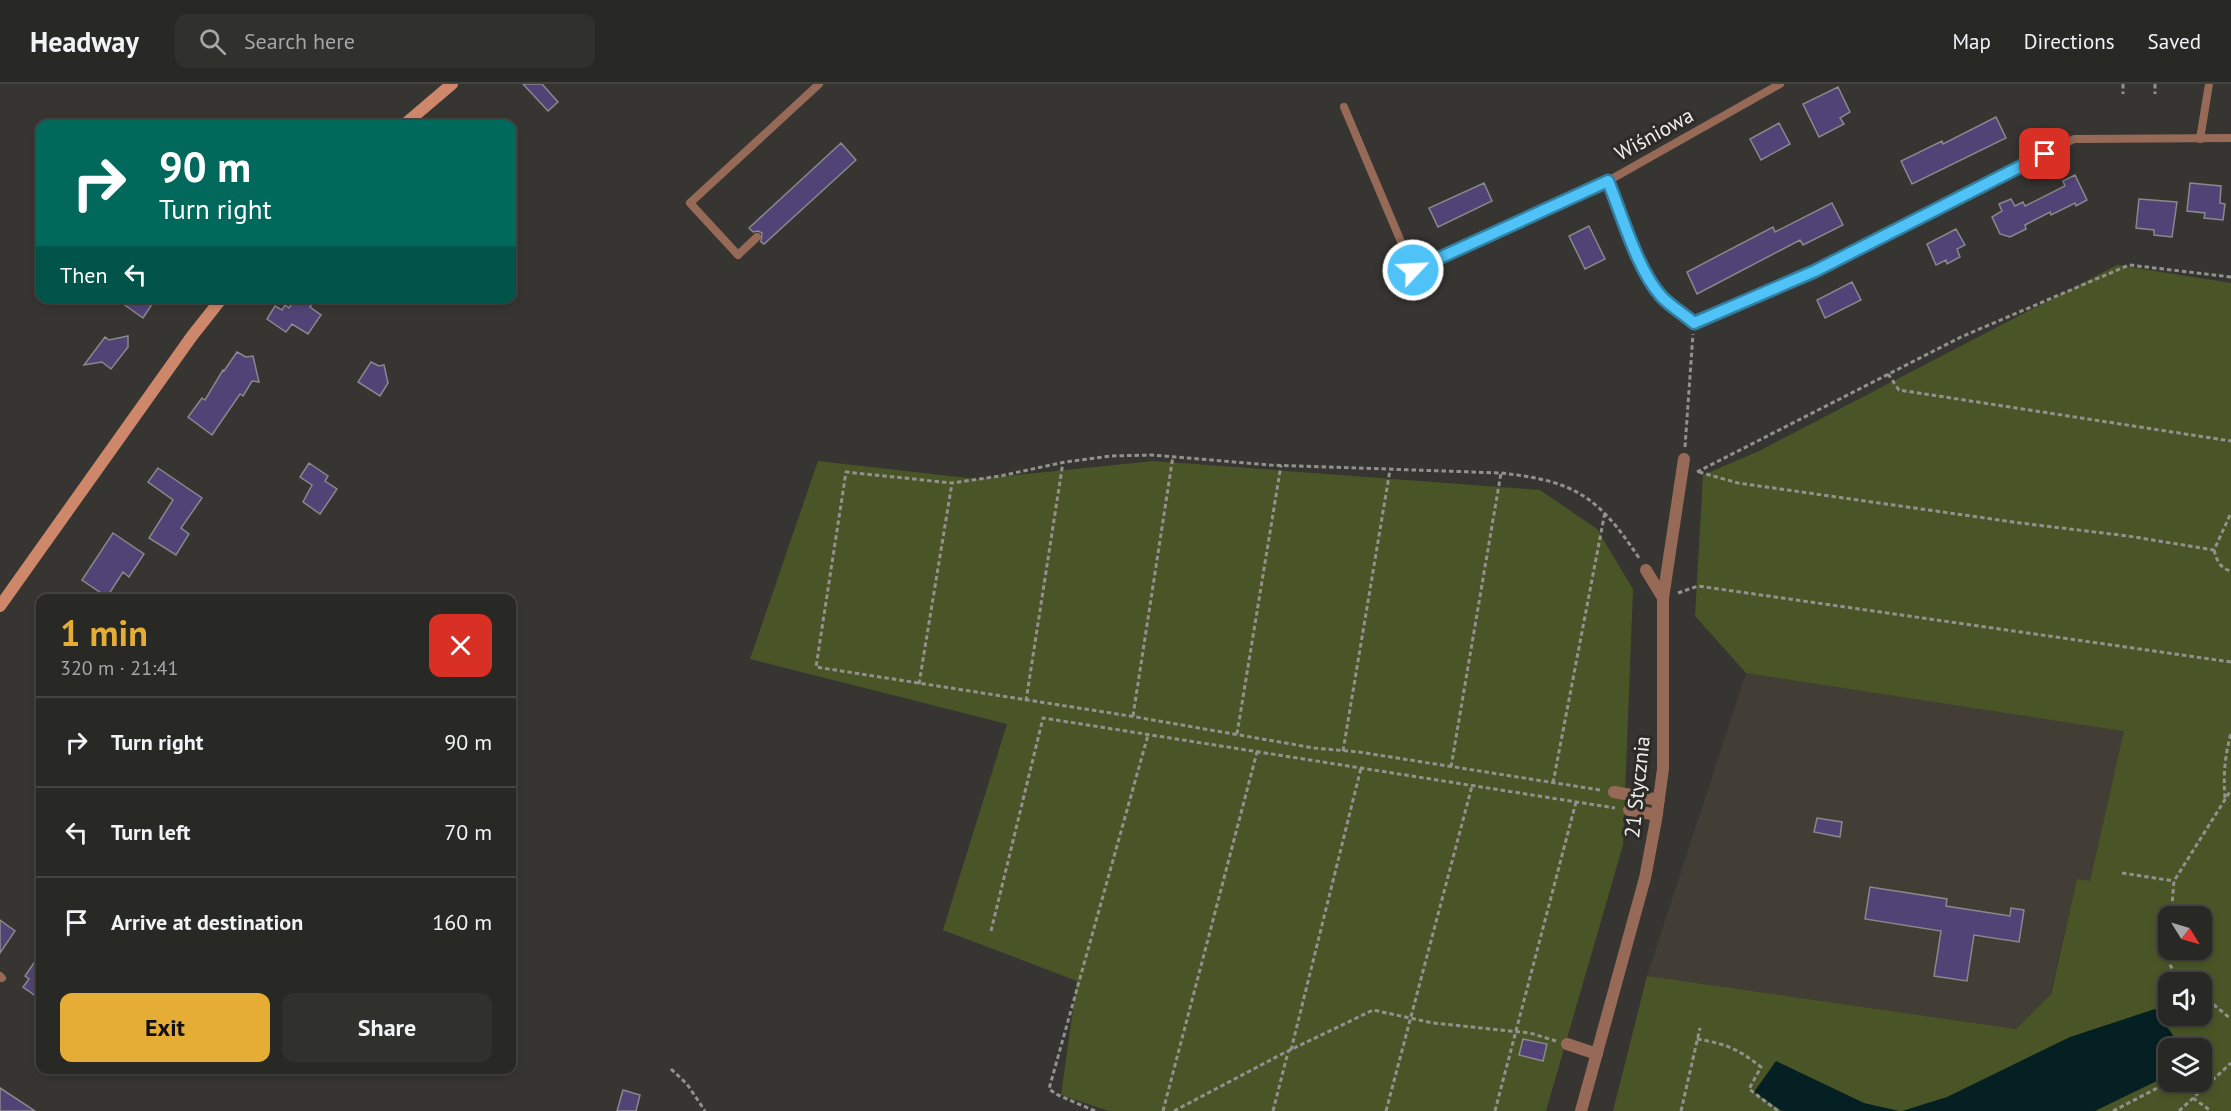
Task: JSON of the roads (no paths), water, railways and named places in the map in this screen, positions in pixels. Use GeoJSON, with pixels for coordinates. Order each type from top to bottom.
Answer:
{"type":"FeatureCollection","features":[{"type":"Feature","properties":{"kind":"street"},"geometry":{"type":"LineString","coordinates":[[410,120],[452,84]]}},
{"type":"Feature","properties":{"kind":"street"},"geometry":{"type":"LineString","coordinates":[[0,606],[192,336],[218,303]]}},
{"type":"Feature","properties":{"kind":"street","name":"21 Stycznia"},"geometry":{"type":"LineString","coordinates":[[1581,1111],[1645,878],[1657,815],[1663,769],[1663,598],[1684,459]]}},
{"type":"Feature","properties":{"kind":"street"},"geometry":{"type":"LineString","coordinates":[[1646,570],[1663,598]]}},
{"type":"Feature","properties":{"kind":"street"},"geometry":{"type":"LineString","coordinates":[[1614,792],[1659,800]]}},
{"type":"Feature","properties":{"kind":"street"},"geometry":{"type":"LineString","coordinates":[[1629,810],[1657,815]]}},
{"type":"Feature","properties":{"kind":"street"},"geometry":{"type":"LineString","coordinates":[[1567,1044],[1597,1054]]}},
{"type":"Feature","properties":{"kind":"lane"},"geometry":{"type":"LineString","coordinates":[[757,237],[738,255],[690,203],[819,84]]}},
{"type":"Feature","properties":{"kind":"lane","name":"Wiśniowa"},"geometry":{"type":"LineString","coordinates":[[1344,107],[1413,270],[1608,181],[1780,84]]}},
{"type":"Feature","properties":{"kind":"lane"},"geometry":{"type":"LineString","coordinates":[[2200,139],[2209,84]]}},
{"type":"Feature","properties":{"kind":"lane"},"geometry":{"type":"LineString","coordinates":[[1608,181],[1641,263],[1654,287],[1663,298],[1694,323],[1815,271],[2074,139],[2231,138]]}},
{"type":"Feature","properties":{"kind":"water"},"geometry":{"type":"Polygon","coordinates":[[[2155,1009],[2158,1013],[2158,1026],[2167,1026],[2175,1038],[2158,1038],[2158,1080],[2095,1111],[1902,1111],[1947,1097],[2070,1037],[2155,1009]]]}},
{"type":"Feature","properties":{"kind":"water"},"geometry":{"type":"Polygon","coordinates":[[[1776,1061],[1864,1103],[1899,1111],[1782,1111],[1754,1092],[1776,1061]]]}}]}
